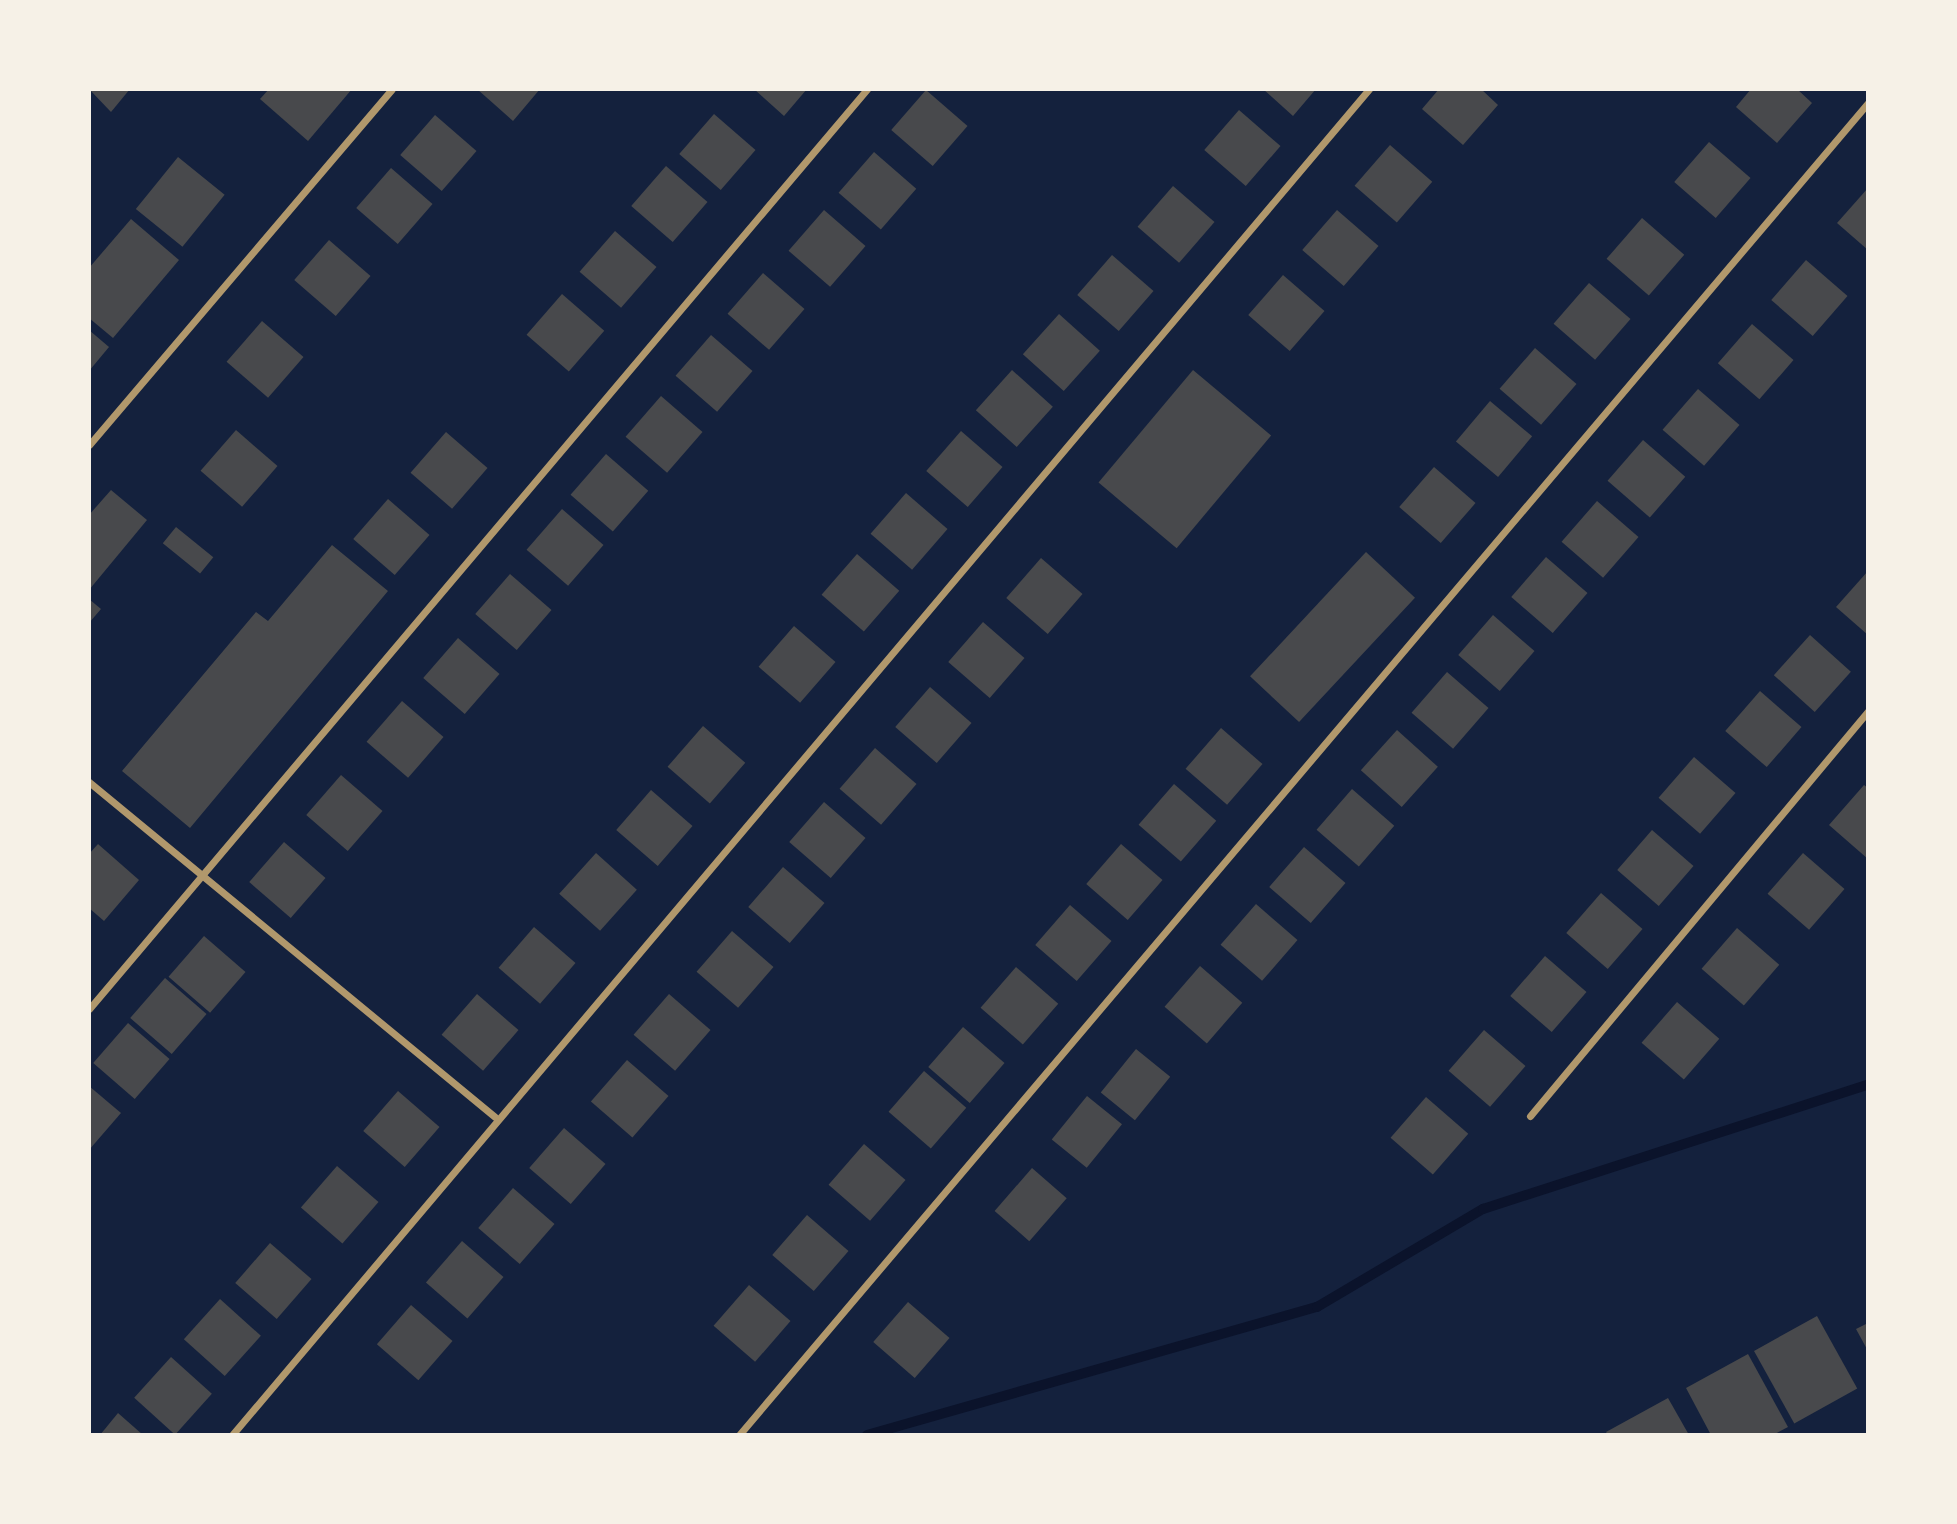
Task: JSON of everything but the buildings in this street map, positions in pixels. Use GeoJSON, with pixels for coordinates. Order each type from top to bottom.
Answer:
{"type":"FeatureCollection","features":[{"type":"Feature","properties":{"kind":"street"},"geometry":{"type":"LineString","coordinates":[[89,445],[392,89]]}},
{"type":"Feature","properties":{"kind":"street"},"geometry":{"type":"LineString","coordinates":[[89,1009],[203,879],[867,89]]}},
{"type":"Feature","properties":{"kind":"street"},"geometry":{"type":"LineString","coordinates":[[232,1435],[495,1117],[1369,89]]}},
{"type":"Feature","properties":{"kind":"street"},"geometry":{"type":"LineString","coordinates":[[739,1435],[1868,103]]}},
{"type":"Feature","properties":{"kind":"street"},"geometry":{"type":"LineString","coordinates":[[1530,1116],[1868,711]]}},
{"type":"Feature","properties":{"kind":"street"},"geometry":{"type":"LineString","coordinates":[[89,782],[203,879],[495,1117]]}},
{"type":"Feature","properties":{"kind":"waterway"},"geometry":{"type":"LineString","coordinates":[[867,1435],[1317,1307],[1483,1209],[1868,1085]]}}]}
